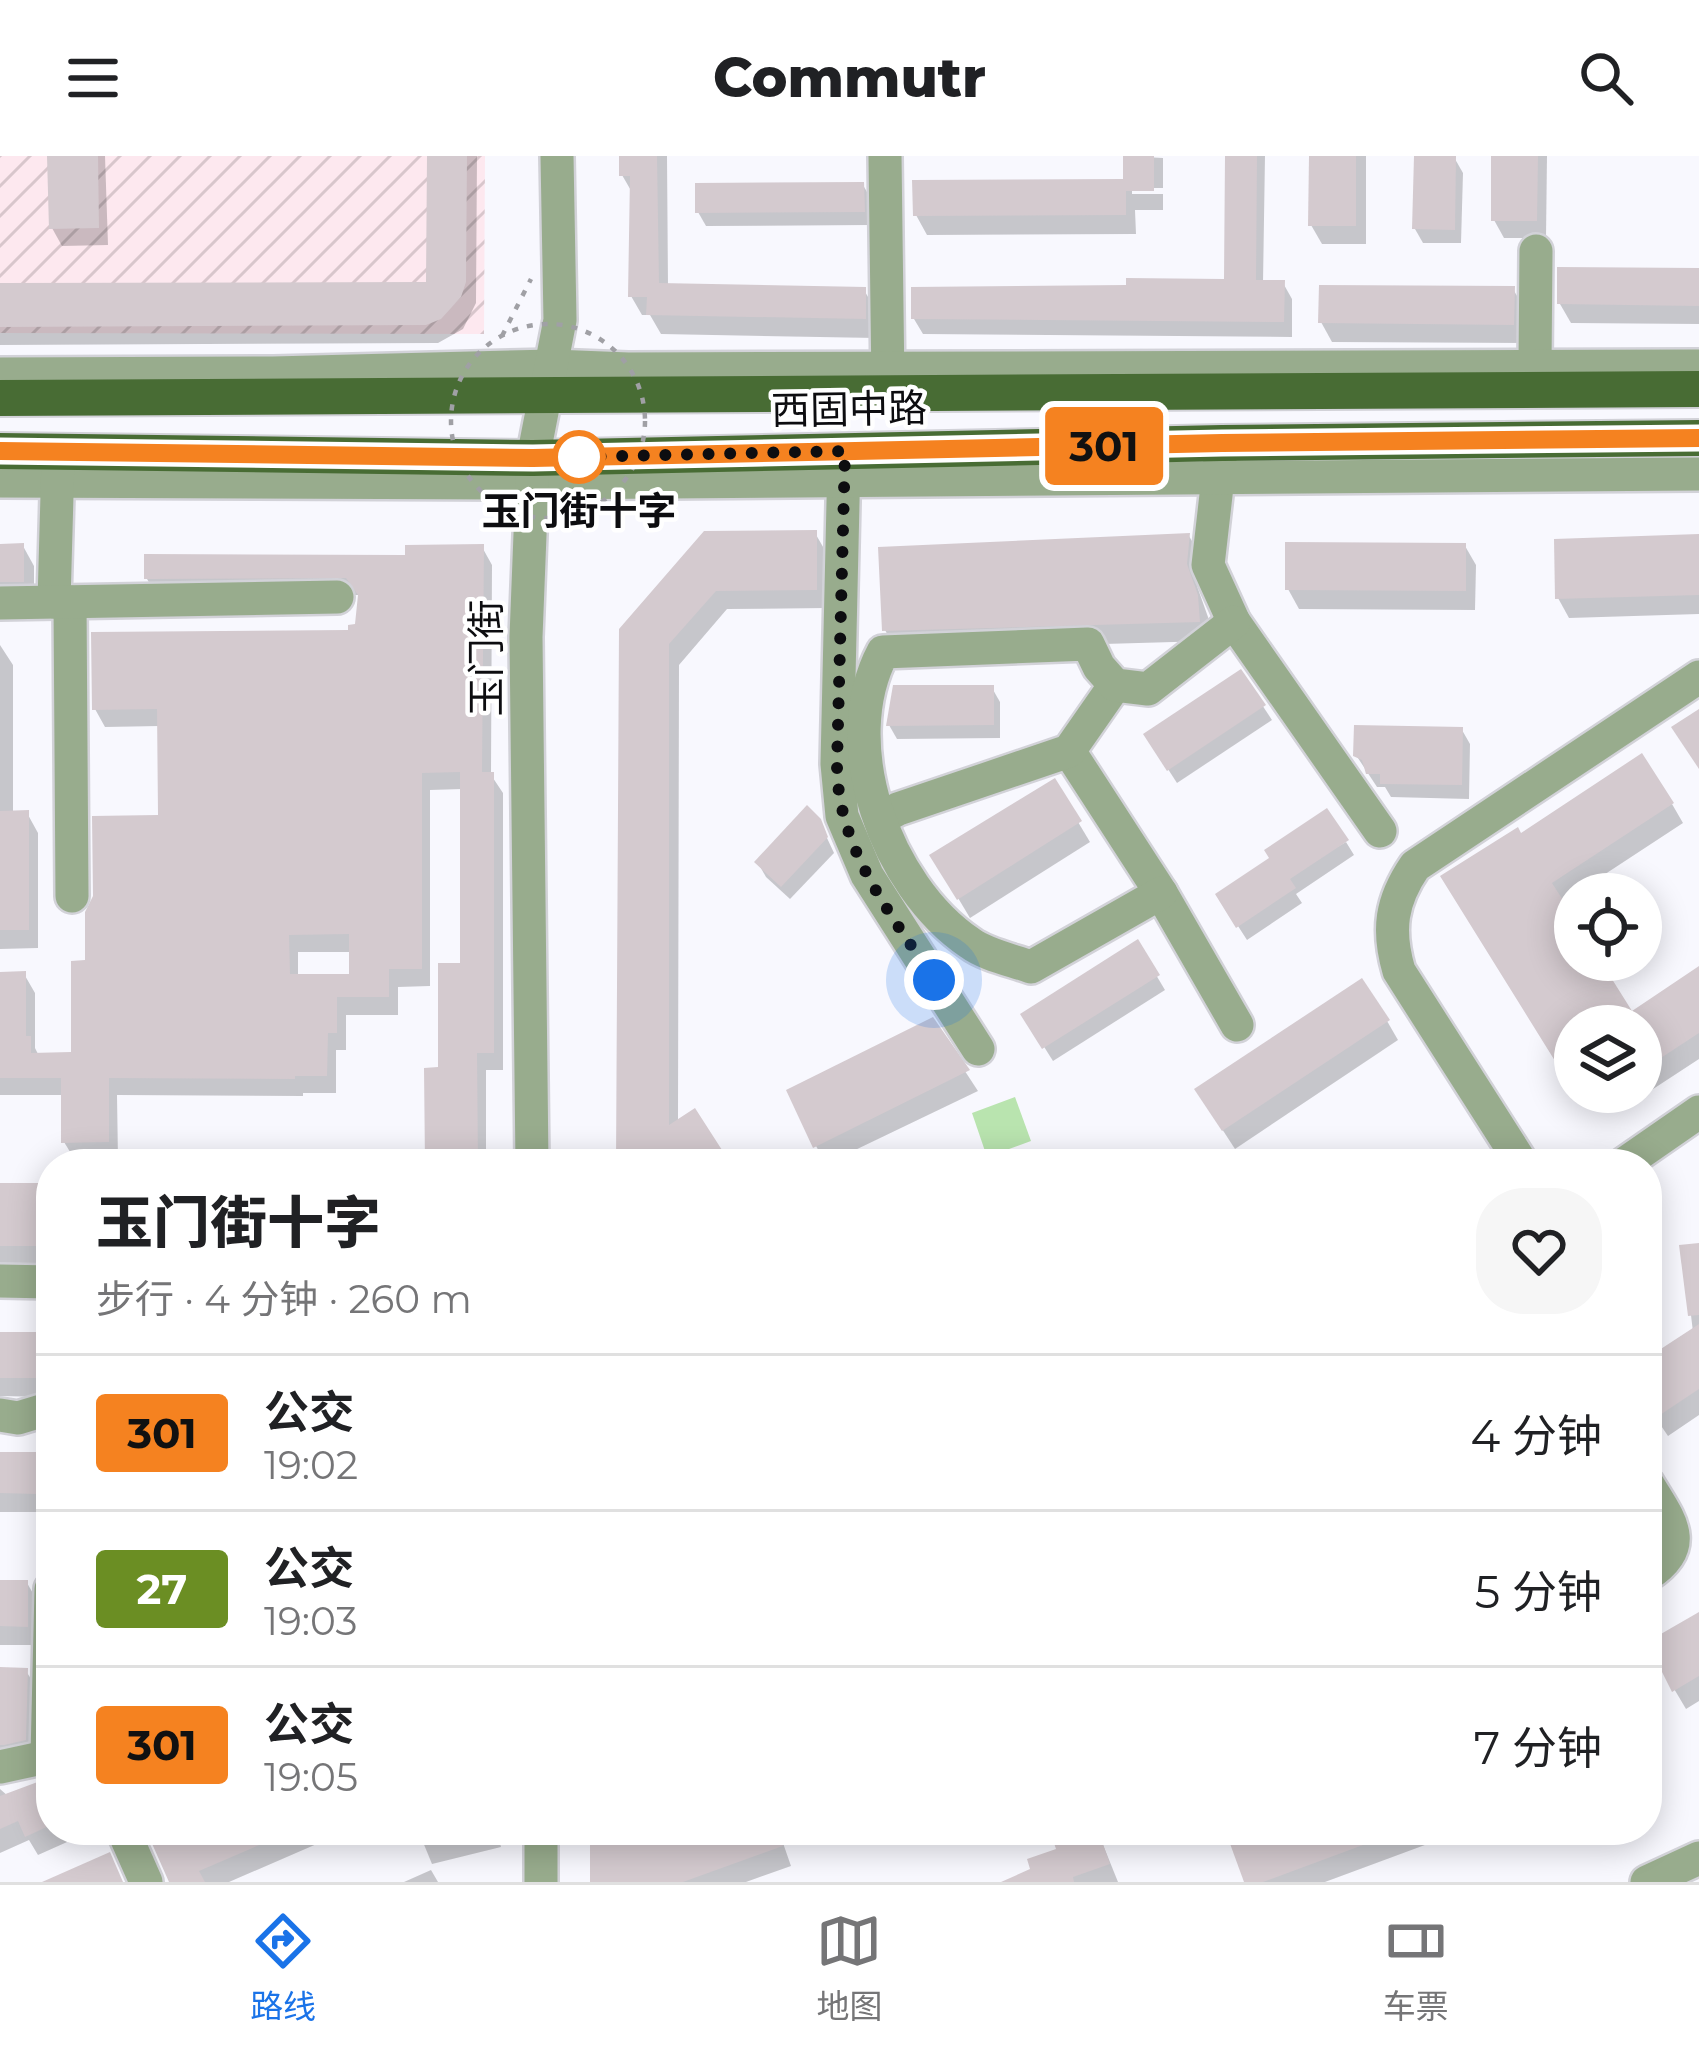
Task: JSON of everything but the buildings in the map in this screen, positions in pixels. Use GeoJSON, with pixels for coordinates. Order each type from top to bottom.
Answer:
{"type":"FeatureCollection","features":[{"type":"Feature","properties":{"kind":"main road","name":"西固中路"},"geometry":{"type":"LineString","coordinates":[[0,398],[551,381],[1699,389]]}},
{"type":"Feature","properties":{"kind":"main road","name":"西固中路"},"geometry":{"type":"LineString","coordinates":[[0,451],[57,466],[532,470],[1220,461],[1699,438]]}},
{"type":"Feature","properties":{"kind":"street","name":"玉门街"},"geometry":{"type":"LineString","coordinates":[[532,1149],[526,637],[532,470],[560,320],[557,156]]}},
{"type":"Feature","properties":{"kind":"street"},"geometry":{"type":"LineString","coordinates":[[885,156],[888,380],[1534,365],[1699,366]]}},
{"type":"Feature","properties":{"kind":"street"},"geometry":{"type":"LineString","coordinates":[[1534,365],[1536,251]]}},
{"type":"Feature","properties":{"kind":"street"},"geometry":{"type":"LineString","coordinates":[[0,374],[273,373],[551,381]]}},
{"type":"Feature","properties":{"kind":"street"},"geometry":{"type":"LineString","coordinates":[[1380,831],[1234,622],[1208,565],[1220,461],[1699,474]]}},
{"type":"Feature","properties":{"kind":"street"},"geometry":{"type":"LineString","coordinates":[[0,481],[57,466],[72,896]]}},
{"type":"Feature","properties":{"kind":"street"},"geometry":{"type":"LineString","coordinates":[[844,466],[837,764],[842,816],[867,875],[978,1049]]}},
{"type":"Feature","properties":{"kind":"street"},"geometry":{"type":"LineString","coordinates":[[0,603],[337,597]]}},
{"type":"Feature","properties":{"kind":"street"},"geometry":{"type":"LineString","coordinates":[[1161,893],[1031,967],[971,945],[916,893],[880,819],[861,757],[868,679],[883,652],[1088,644],[1099,668],[1115,686],[1148,688],[1234,622]]}},
{"type":"Feature","properties":{"kind":"street"},"geometry":{"type":"LineString","coordinates":[[1513,1149],[1400,971],[1391,944],[1391,916],[1400,889],[1415,866],[1699,677]]}},
{"type":"Feature","properties":{"kind":"street"},"geometry":{"type":"LineString","coordinates":[[880,819],[1069,752],[1115,686]]}},
{"type":"Feature","properties":{"kind":"street"},"geometry":{"type":"LineString","coordinates":[[1069,752],[1161,893],[1237,1025]]}},
{"type":"Feature","properties":{"kind":"street"},"geometry":{"type":"LineString","coordinates":[[1646,1149],[1699,1112]]}},
{"type":"Feature","properties":{"kind":"street"},"geometry":{"type":"LineString","coordinates":[[0,1281],[36,1282]]}},
{"type":"Feature","properties":{"kind":"street"},"geometry":{"type":"LineString","coordinates":[[0,1415],[17,1418],[36,1412]]}},
{"type":"Feature","properties":{"kind":"street"},"geometry":{"type":"LineString","coordinates":[[1662,1509],[1674,1538],[1662,1563]]}},
{"type":"Feature","properties":{"kind":"street"},"geometry":{"type":"LineString","coordinates":[[0,1767],[36,1759]]}},
{"type":"Feature","properties":{"kind":"street"},"geometry":{"type":"LineString","coordinates":[[130,1845],[146,1882]]}},
{"type":"Feature","properties":{"kind":"street"},"geometry":{"type":"LineString","coordinates":[[541,1845],[541,1882]]}},
{"type":"Feature","properties":{"kind":"street"},"geometry":{"type":"LineString","coordinates":[[1646,1882],[1699,1858]]}},
{"type":"Feature","properties":{"kind":"path"},"geometry":{"type":"LineString","coordinates":[[502,336],[536,325],[571,326],[617,352],[637,382],[645,417],[640,452],[622,483],[594,506],[561,517],[525,515],[493,501],[459,460],[451,425],[456,390],[474,359],[502,336],[558,226]]}},
{"type":"Feature","properties":{"kind":"shaded area"},"geometry":{"type":"Polygon","coordinates":[[[0,156],[485,156],[484,334],[0,333],[0,156]]]}},
{"type":"Feature","properties":{"kind":"green space"},"geometry":{"type":"Polygon","coordinates":[[[1015,1097],[1031,1141],[1009,1149],[984,1149],[972,1113],[1015,1097]]]}},
{"type":"Feature","properties":{"kind":"bus line","name":"301"},"geometry":{"type":"LineString","coordinates":[[0,451],[533,458],[1699,438]]}},
{"type":"Feature","properties":{"kind":"place","name":"玉门街十字"},"geometry":{"type":"Point","coordinates":[579,457]}},
{"type":"Feature","properties":{"kind":"route"},"geometry":{"type":"LineString","coordinates":[[579,457],[845,451],[837,764],[842,816],[856,856],[934,980]]}}]}
